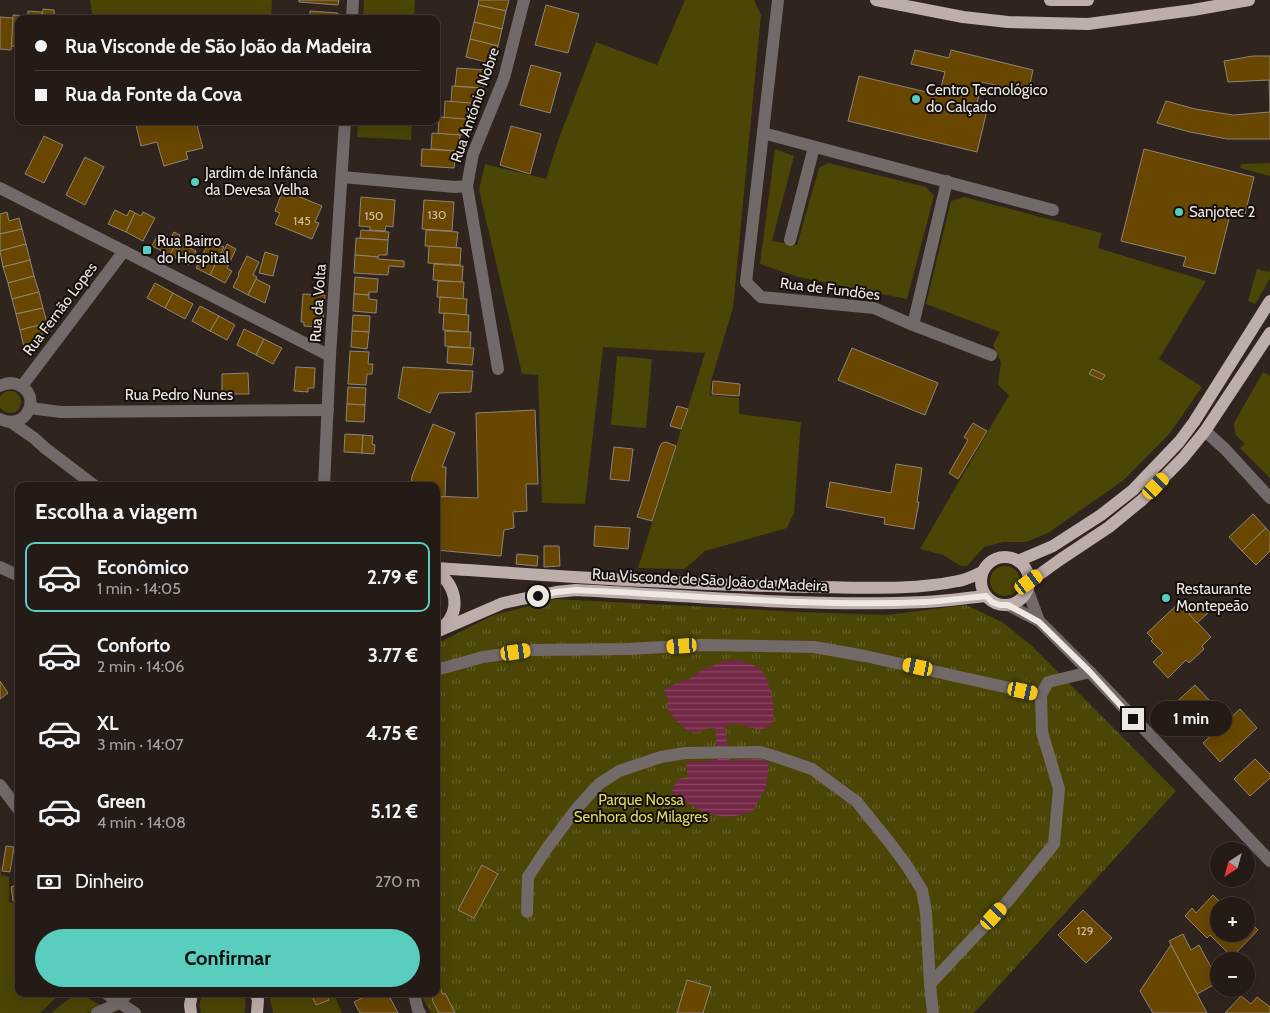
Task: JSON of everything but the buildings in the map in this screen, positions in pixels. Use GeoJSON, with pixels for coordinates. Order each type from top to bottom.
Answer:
{"type":"FeatureCollection","features":[{"type":"Feature","properties":{"kind":"main road"},"geometry":{"type":"LineString","coordinates":[[876,0],[963,17],[1008,22],[1088,24],[1193,10],[1249,0]]}},
{"type":"Feature","properties":{"kind":"main road"},"geometry":{"type":"LineString","coordinates":[[1050,0],[1088,0]]}},
{"type":"Feature","properties":{"kind":"main road","name":"Rua Visconde de São João da Madeira"},"geometry":{"type":"LineString","coordinates":[[440,570],[751,586],[920,586],[960,581],[982,572],[987,564],[994,559],[1002,557],[1018,561],[1053,546],[1101,515],[1133,490],[1194,422],[1270,301]]}},
{"type":"Feature","properties":{"kind":"main road"},"geometry":{"type":"LineString","coordinates":[[1028,586],[1061,560],[1109,527],[1142,500],[1189,452],[1205,431],[1270,332]]}},
{"type":"Feature","properties":{"kind":"main road"},"geometry":{"type":"LineString","coordinates":[[1008,605],[1016,603],[1023,598],[1028,586],[1028,574],[1024,566],[1018,561]]}},
{"type":"Feature","properties":{"kind":"main road"},"geometry":{"type":"LineString","coordinates":[[982,572],[982,588],[986,596]]}},
{"type":"Feature","properties":{"kind":"main road","name":"Rua Visconde de São João da Madeira"},"geometry":{"type":"LineString","coordinates":[[440,574],[449,584],[455,604],[452,615],[446,625],[440,630]]}},
{"type":"Feature","properties":{"kind":"main road","name":"Rua Visconde de São João da Madeira"},"geometry":{"type":"LineString","coordinates":[[440,630],[503,603],[556,592],[576,590],[756,600],[867,603],[926,602],[986,596],[992,602],[1008,605]]}},
{"type":"Feature","properties":{"kind":"main road"},"geometry":{"type":"LineString","coordinates":[[257,997],[258,1012]]}},
{"type":"Feature","properties":{"kind":"street"},"geometry":{"type":"LineString","coordinates":[[352,15],[353,0]]}},
{"type":"Feature","properties":{"kind":"street","name":"Rua António Nobre"},"geometry":{"type":"LineString","coordinates":[[498,369],[467,186],[473,154],[504,78],[524,0]]}},
{"type":"Feature","properties":{"kind":"street","name":"Rua de Fundões"},"geometry":{"type":"LineString","coordinates":[[778,0],[746,282],[761,297],[874,308],[991,355]]}},
{"type":"Feature","properties":{"kind":"street","name":"Rua da Volta"},"geometry":{"type":"LineString","coordinates":[[324,482],[345,125]]}},
{"type":"Feature","properties":{"kind":"street"},"geometry":{"type":"LineString","coordinates":[[764,133],[1054,210]]}},
{"type":"Feature","properties":{"kind":"street"},"geometry":{"type":"LineString","coordinates":[[790,240],[814,147]]}},
{"type":"Feature","properties":{"kind":"street"},"geometry":{"type":"LineString","coordinates":[[342,177],[455,187],[467,186]]}},
{"type":"Feature","properties":{"kind":"street"},"geometry":{"type":"LineString","coordinates":[[913,325],[947,181]]}},
{"type":"Feature","properties":{"kind":"street"},"geometry":{"type":"LineString","coordinates":[[0,188],[330,356]]}},
{"type":"Feature","properties":{"kind":"street","name":"Rua Fernão Lopes"},"geometry":{"type":"LineString","coordinates":[[22,386],[124,250]]}},
{"type":"Feature","properties":{"kind":"street"},"geometry":{"type":"LineString","coordinates":[[2,381],[22,386],[30,396],[28,411],[34,438]]}},
{"type":"Feature","properties":{"kind":"street","name":"Rua Pedro Nunes"},"geometry":{"type":"LineString","coordinates":[[28,411],[328,410]]}},
{"type":"Feature","properties":{"kind":"street"},"geometry":{"type":"LineString","coordinates":[[5,420],[17,421],[28,411]]}},
{"type":"Feature","properties":{"kind":"street"},"geometry":{"type":"LineString","coordinates":[[5,420],[34,438],[90,482]]}},
{"type":"Feature","properties":{"kind":"street"},"geometry":{"type":"LineString","coordinates":[[1205,431],[1270,498]]}},
{"type":"Feature","properties":{"kind":"street"},"geometry":{"type":"LineString","coordinates":[[0,567],[15,574]]}},
{"type":"Feature","properties":{"kind":"street"},"geometry":{"type":"LineString","coordinates":[[1028,586],[1039,622]]}},
{"type":"Feature","properties":{"kind":"street"},"geometry":{"type":"LineString","coordinates":[[1008,605],[1039,622],[1090,672],[1270,862]]}},
{"type":"Feature","properties":{"kind":"street"},"geometry":{"type":"LineString","coordinates":[[440,669],[483,657],[533,650],[628,649],[701,645],[814,647],[865,656],[1041,695]]}},
{"type":"Feature","properties":{"kind":"street"},"geometry":{"type":"LineString","coordinates":[[930,984],[1007,902],[1054,844],[1059,790],[1042,732],[1041,695],[1048,682],[1090,672]]}},
{"type":"Feature","properties":{"kind":"street"},"geometry":{"type":"LineString","coordinates":[[528,912],[528,877],[577,808],[599,784],[619,771],[661,757],[685,753],[760,752],[777,756],[812,770],[857,802],[907,866],[922,890],[926,912],[933,1013]]}},
{"type":"Feature","properties":{"kind":"street"},"geometry":{"type":"LineString","coordinates":[[0,785],[15,805]]}},
{"type":"Feature","properties":{"kind":"street"},"geometry":{"type":"LineString","coordinates":[[415,997],[420,1013]]}},
{"type":"Feature","properties":{"kind":"street"},"geometry":{"type":"LineString","coordinates":[[97,1013],[123,998],[135,1013]]}},
{"type":"Feature","properties":{"kind":"green space"},"geometry":{"type":"Polygon","coordinates":[[[90,0],[272,0],[271,15],[92,15],[90,0]]]}},
{"type":"Feature","properties":{"kind":"green space"},"geometry":{"type":"Polygon","coordinates":[[[364,0],[415,0],[414,15],[363,15],[364,0]]]}},
{"type":"Feature","properties":{"kind":"green space"},"geometry":{"type":"Polygon","coordinates":[[[685,0],[754,0],[761,15],[733,308],[711,381],[710,395],[739,398],[739,414],[801,422],[794,513],[787,528],[705,551],[685,569],[638,568],[705,353],[603,347],[585,504],[542,503],[538,375],[522,374],[479,190],[485,164],[546,179],[559,138],[596,42],[657,65],[685,0]]]}},
{"type":"Feature","properties":{"kind":"green space"},"geometry":{"type":"Polygon","coordinates":[[[358,125],[412,125],[411,140],[357,137],[358,125]]]}},
{"type":"Feature","properties":{"kind":"green space"},"geometry":{"type":"Polygon","coordinates":[[[775,149],[794,156],[772,241],[797,245],[819,168],[828,163],[926,187],[934,196],[907,299],[798,277],[760,264],[775,149]]]}},
{"type":"Feature","properties":{"kind":"green space"},"geometry":{"type":"Polygon","coordinates":[[[1270,163],[1270,176],[1240,168],[1241,164],[1270,163]]]}},
{"type":"Feature","properties":{"kind":"green space"},"geometry":{"type":"Polygon","coordinates":[[[964,197],[1102,233],[1098,248],[1206,281],[1159,359],[1202,387],[1170,433],[1124,480],[1048,533],[1026,542],[1003,542],[984,547],[967,566],[961,566],[943,555],[920,549],[1009,395],[998,385],[1001,362],[993,345],[1000,332],[926,304],[951,201],[964,197]]]}},
{"type":"Feature","properties":{"kind":"green space"},"geometry":{"type":"Polygon","coordinates":[[[1270,268],[1270,279],[1255,304],[1248,301],[1257,269],[1269,272],[1270,268]]]}},
{"type":"Feature","properties":{"kind":"green space"},"geometry":{"type":"Polygon","coordinates":[[[617,356],[652,359],[646,428],[611,425],[617,356]]]}},
{"type":"Feature","properties":{"kind":"green space"},"geometry":{"type":"Polygon","coordinates":[[[1263,372],[1270,376],[1270,478],[1240,448],[1245,444],[1235,434],[1234,423],[1263,372]]]}},
{"type":"Feature","properties":{"kind":"green space"},"geometry":{"type":"Polygon","coordinates":[[[10,391],[18,394],[21,402],[18,410],[10,413],[2,410],[-1,402],[2,394],[10,391]]]}},
{"type":"Feature","properties":{"kind":"green space"},"geometry":{"type":"Polygon","coordinates":[[[1005,566],[1016,570],[1020,581],[1016,592],[1005,596],[994,592],[990,581],[994,570],[1005,566]]]}},
{"type":"Feature","properties":{"kind":"green space","name":"Parque Nossa Senhora dos Milagres"},"geometry":{"type":"Polygon","coordinates":[[[556,599],[886,615],[966,605],[1002,622],[1032,646],[1176,791],[974,1013],[431,1013],[423,997],[440,997],[440,642],[494,615],[556,599]]]}},
{"type":"Feature","properties":{"kind":"green space"},"geometry":{"type":"Polygon","coordinates":[[[0,858],[1,875],[9,877],[9,902],[15,903],[15,997],[57,997],[40,1013],[0,1013],[0,858]]]}},
{"type":"Feature","properties":{"kind":"green space"},"geometry":{"type":"Polygon","coordinates":[[[71,997],[86,997],[104,1007],[87,1013],[51,1013],[71,997]]]}},
{"type":"Feature","properties":{"kind":"green space"},"geometry":{"type":"Polygon","coordinates":[[[201,997],[244,997],[246,1003],[244,1013],[201,1013],[199,1006],[201,997]]]}},
{"type":"Feature","properties":{"kind":"green space"},"geometry":{"type":"Polygon","coordinates":[[[270,997],[335,997],[342,1013],[273,1013],[270,997]]]}},
{"type":"Feature","properties":{"kind":"shaded area"},"geometry":{"type":"Polygon","coordinates":[[[736,660],[756,666],[765,676],[772,698],[774,719],[770,726],[760,730],[733,723],[725,727],[729,760],[761,759],[769,762],[766,788],[753,810],[747,814],[727,817],[708,814],[677,797],[672,790],[678,779],[688,777],[686,762],[718,760],[715,728],[704,729],[697,733],[688,731],[677,722],[667,708],[668,699],[664,690],[689,679],[701,670],[726,661],[736,660]]]}},
{"type":"Feature","properties":{"kind":"place","name":"Centro Tecnológico do Calçado"},"geometry":{"type":"Point","coordinates":[916,99]}},
{"type":"Feature","properties":{"kind":"place","name":"Jardim de Infância da Devesa Velha"},"geometry":{"type":"Point","coordinates":[195,182]}},
{"type":"Feature","properties":{"kind":"place","name":"Sanjotec 2"},"geometry":{"type":"Point","coordinates":[1179,212]}},
{"type":"Feature","properties":{"kind":"place","name":"Rua Bairro do Hospital"},"geometry":{"type":"Point","coordinates":[147,250]}},
{"type":"Feature","properties":{"kind":"place","name":"Restaurante Montepeão"},"geometry":{"type":"Point","coordinates":[1166,598]}},
{"type":"Feature","properties":{"kind":"route"},"geometry":{"type":"LineString","coordinates":[[538,596],[576,590],[756,600],[876,603],[926,602],[986,596],[992,602],[1008,605],[1039,622],[1090,672],[1133,719]]}}]}
